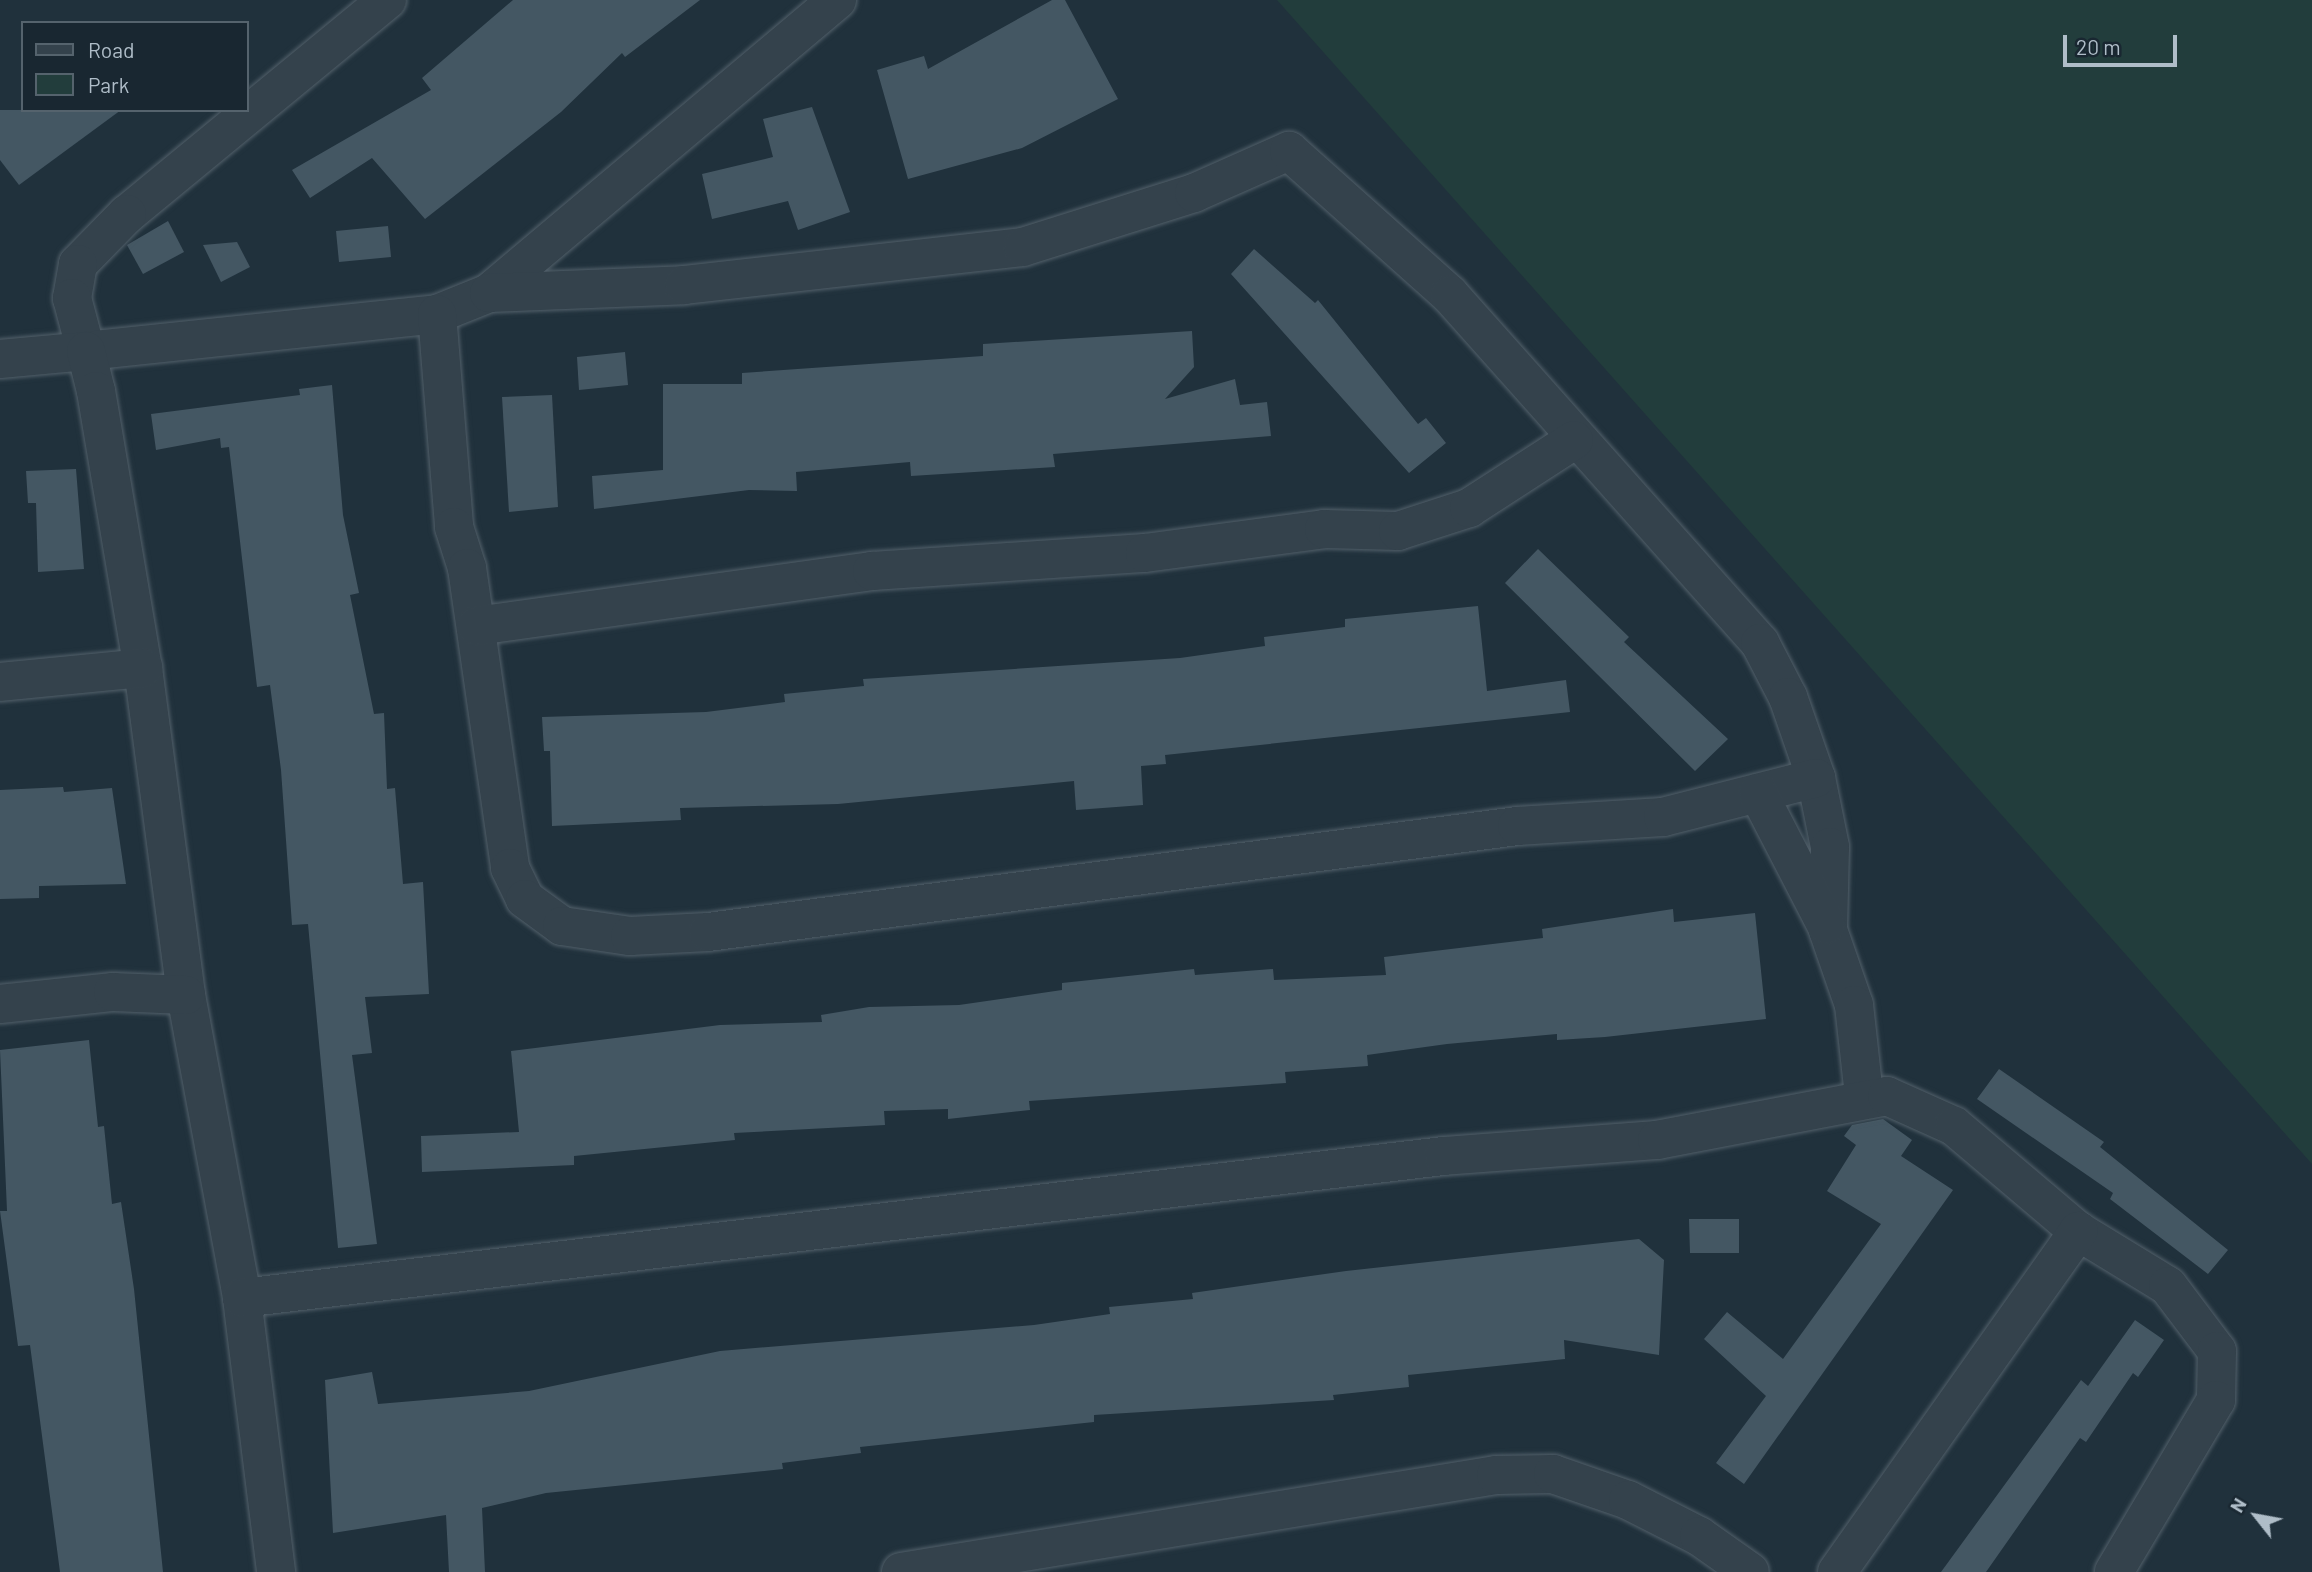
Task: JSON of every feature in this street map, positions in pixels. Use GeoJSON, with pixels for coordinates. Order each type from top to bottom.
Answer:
{"type":"FeatureCollection","features":[{"type":"Feature","properties":{"kind":"street"},"geometry":{"type":"LineString","coordinates":[[276,1572],[242,1298],[186,995],[143,668],[86,351],[72,298],[78,264],[93,247],[387,0]]}},
{"type":"Feature","properties":{"kind":"street"},"geometry":{"type":"LineString","coordinates":[[0,359],[437,314],[489,293],[837,0]]}},
{"type":"Feature","properties":{"kind":"street"},"geometry":{"type":"LineString","coordinates":[[489,293],[684,285],[1023,247],[1194,193],[1289,151],[1450,295],[1574,440],[1760,643],[1788,697],[1816,778],[1830,847],[1828,930]]}},
{"type":"Feature","properties":{"kind":"street"},"geometry":{"type":"LineString","coordinates":[[437,314],[454,527],[476,626],[510,868],[525,899],[584,933],[708,933],[1517,826],[1662,817],[1816,778]]}},
{"type":"Feature","properties":{"kind":"street"},"geometry":{"type":"LineString","coordinates":[[476,626],[872,571],[1144,552],[1324,530],[1398,531],[1469,508],[1574,440]]}},
{"type":"Feature","properties":{"kind":"street"},"geometry":{"type":"LineString","coordinates":[[0,682],[143,668]]}},
{"type":"Feature","properties":{"kind":"street"},"geometry":{"type":"LineString","coordinates":[[1758,793],[1828,930],[1854,1005],[1864,1096]]}},
{"type":"Feature","properties":{"kind":"street"},"geometry":{"type":"LineString","coordinates":[[0,1004],[113,992],[186,995]]}},
{"type":"Feature","properties":{"kind":"street"},"geometry":{"type":"LineString","coordinates":[[242,1298],[1497,1150],[1657,1140],[1801,1116],[1864,1096],[1887,1096],[1954,1126],[2078,1231],[2168,1286],[2217,1351],[2216,1400],[2115,1572]]}},
{"type":"Feature","properties":{"kind":"street"},"geometry":{"type":"LineString","coordinates":[[1837,1572],[2078,1231]]}},
{"type":"Feature","properties":{"kind":"street"},"geometry":{"type":"LineString","coordinates":[[901,1572],[1496,1475],[1553,1474],[1628,1500],[1750,1572]]}},
{"type":"Feature","properties":{"kind":"green space"},"geometry":{"type":"Polygon","coordinates":[[[1277,0],[2312,0],[2312,1164],[1277,0]]]}},
{"type":"Feature","properties":{"kind":"building"},"geometry":{"type":"Polygon","coordinates":[[[513,0],[700,0],[625,57],[622,53],[561,112],[425,219],[372,158],[310,198],[292,170],[431,90],[422,78],[513,0]]]}},
{"type":"Feature","properties":{"kind":"building"},"geometry":{"type":"Polygon","coordinates":[[[1052,0],[1065,0],[1118,99],[1022,148],[908,179],[877,70],[924,56],[928,69],[1052,0]]]}},
{"type":"Feature","properties":{"kind":"building"},"geometry":{"type":"Polygon","coordinates":[[[812,107],[850,212],[798,230],[788,201],[712,219],[702,174],[773,157],[763,119],[812,107]]]}},
{"type":"Feature","properties":{"kind":"building"},"geometry":{"type":"Polygon","coordinates":[[[0,110],[118,112],[19,185],[0,160],[0,110]]]}},
{"type":"Feature","properties":{"kind":"building"},"geometry":{"type":"Polygon","coordinates":[[[168,221],[184,252],[143,274],[127,245],[168,221]]]}},
{"type":"Feature","properties":{"kind":"building"},"geometry":{"type":"Polygon","coordinates":[[[388,226],[391,257],[339,262],[336,231],[388,226]]]}},
{"type":"Feature","properties":{"kind":"building"},"geometry":{"type":"Polygon","coordinates":[[[237,242],[250,267],[221,282],[203,245],[237,242]]]}},
{"type":"Feature","properties":{"kind":"building"},"geometry":{"type":"Polygon","coordinates":[[[1254,249],[1315,303],[1318,300],[1418,424],[1426,418],[1446,443],[1409,473],[1231,274],[1254,249]]]}},
{"type":"Feature","properties":{"kind":"building"},"geometry":{"type":"Polygon","coordinates":[[[1192,331],[1194,367],[1165,399],[1235,379],[1240,405],[1267,402],[1271,436],[1053,454],[1055,467],[911,476],[910,462],[796,472],[797,491],[749,490],[594,509],[592,476],[663,470],[663,384],[742,384],[742,373],[983,356],[983,344],[1192,331]]]}},
{"type":"Feature","properties":{"kind":"building"},"geometry":{"type":"Polygon","coordinates":[[[625,352],[628,385],[579,390],[577,357],[625,352]]]}},
{"type":"Feature","properties":{"kind":"building"},"geometry":{"type":"Polygon","coordinates":[[[332,385],[343,515],[359,593],[350,595],[374,714],[384,713],[387,789],[395,788],[403,884],[423,882],[429,994],[365,997],[372,1053],[352,1055],[377,1244],[338,1248],[308,924],[292,925],[281,770],[270,685],[257,687],[229,447],[221,448],[220,438],[156,450],[151,414],[300,395],[299,389],[332,385]]]}},
{"type":"Feature","properties":{"kind":"building"},"geometry":{"type":"Polygon","coordinates":[[[552,395],[558,507],[509,512],[502,397],[552,395]]]}},
{"type":"Feature","properties":{"kind":"building"},"geometry":{"type":"Polygon","coordinates":[[[76,469],[84,569],[38,572],[36,503],[28,503],[26,471],[76,469]]]}},
{"type":"Feature","properties":{"kind":"building"},"geometry":{"type":"Polygon","coordinates":[[[1538,549],[1629,637],[1624,642],[1728,739],[1695,771],[1505,583],[1538,549]]]}},
{"type":"Feature","properties":{"kind":"building"},"geometry":{"type":"Polygon","coordinates":[[[1478,606],[1487,691],[1566,680],[1570,712],[1165,755],[1166,764],[1141,766],[1143,805],[1076,810],[1074,781],[838,804],[680,808],[681,820],[552,826],[550,751],[544,751],[542,717],[706,712],[785,702],[784,694],[864,686],[863,679],[1180,658],[1265,646],[1264,637],[1345,627],[1345,619],[1478,606]]]}},
{"type":"Feature","properties":{"kind":"building"},"geometry":{"type":"Polygon","coordinates":[[[63,787],[64,792],[112,788],[126,884],[39,886],[39,898],[0,899],[0,790],[63,787]]]}},
{"type":"Feature","properties":{"kind":"building"},"geometry":{"type":"Polygon","coordinates":[[[1673,909],[1674,922],[1755,913],[1766,1019],[1605,1037],[1557,1040],[1557,1034],[1447,1044],[1367,1055],[1368,1066],[1285,1072],[1286,1083],[1029,1101],[1030,1110],[948,1119],[948,1109],[884,1111],[885,1125],[734,1133],[735,1140],[574,1156],[574,1165],[422,1172],[421,1136],[519,1132],[511,1051],[720,1025],[822,1022],[821,1015],[869,1007],[959,1005],[1062,990],[1062,983],[1194,969],[1195,975],[1273,969],[1274,980],[1386,975],[1384,957],[1543,938],[1542,929],[1673,909]]]}},
{"type":"Feature","properties":{"kind":"building"},"geometry":{"type":"Polygon","coordinates":[[[89,1040],[98,1127],[104,1126],[112,1204],[121,1202],[134,1289],[163,1572],[60,1572],[30,1345],[18,1346],[0,1211],[7,1211],[0,1050],[89,1040]]]}},
{"type":"Feature","properties":{"kind":"building"},"geometry":{"type":"Polygon","coordinates":[[[1999,1069],[2104,1142],[2100,1147],[2228,1250],[2208,1274],[2110,1199],[2113,1193],[1977,1099],[1999,1069]]]}},
{"type":"Feature","properties":{"kind":"building"},"geometry":{"type":"Polygon","coordinates":[[[1883,1119],[1912,1140],[1901,1156],[1953,1190],[1744,1484],[1716,1463],[1766,1396],[1704,1339],[1727,1312],[1783,1359],[1881,1224],[1827,1191],[1856,1145],[1844,1136],[1852,1125],[1883,1119]]]}},
{"type":"Feature","properties":{"kind":"building"},"geometry":{"type":"Polygon","coordinates":[[[1689,1219],[1739,1219],[1739,1253],[1690,1253],[1689,1219]]]}},
{"type":"Feature","properties":{"kind":"building"},"geometry":{"type":"Polygon","coordinates":[[[1639,1239],[1664,1260],[1659,1355],[1564,1340],[1565,1359],[1408,1375],[1409,1387],[1333,1395],[1334,1400],[1094,1415],[1094,1422],[860,1447],[861,1453],[782,1463],[783,1469],[546,1493],[482,1508],[485,1572],[449,1572],[446,1515],[333,1533],[325,1380],[372,1372],[378,1404],[529,1391],[720,1351],[1034,1325],[1110,1314],[1109,1307],[1193,1299],[1192,1293],[1346,1271],[1639,1239]]]}},
{"type":"Feature","properties":{"kind":"building"},"geometry":{"type":"Polygon","coordinates":[[[2135,1320],[2164,1340],[2138,1377],[2133,1373],[2086,1442],[2080,1438],[1986,1572],[1941,1572],[2081,1380],[2088,1386],[2135,1320]]]}}]}
